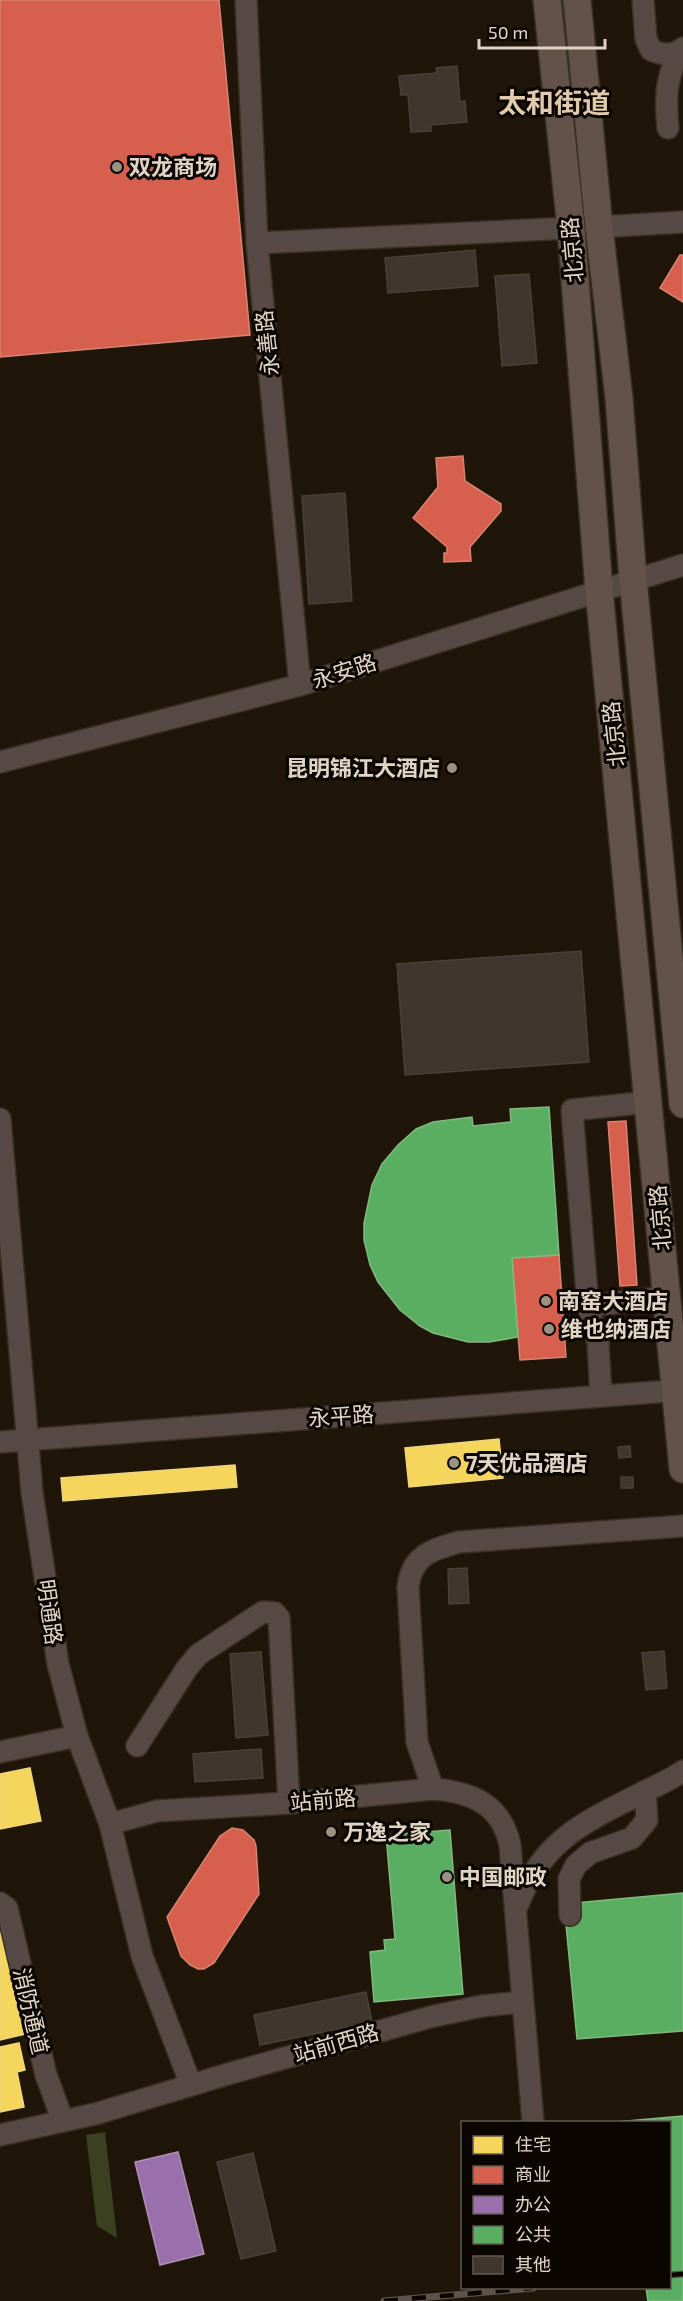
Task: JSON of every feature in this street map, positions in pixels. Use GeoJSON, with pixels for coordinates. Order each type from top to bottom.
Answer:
{"type":"FeatureCollection","features":[{"type":"Feature","properties":{"kind":"main road","name":"北京路"},"geometry":{"type":"LineString","coordinates":[[546,0],[571,228],[599,590],[668,1297],[680,1390],[683,1468]]}},
{"type":"Feature","properties":{"kind":"main road","name":"北京路"},"geometry":{"type":"LineString","coordinates":[[577,0],[599,227],[619,398],[633,579],[683,1104]]}},
{"type":"Feature","properties":{"kind":"street","name":"永善路"},"geometry":{"type":"LineString","coordinates":[[246,0],[257,243],[300,685]]}},
{"type":"Feature","properties":{"kind":"street"},"geometry":{"type":"LineString","coordinates":[[644,0],[646,39],[651,50],[662,54],[681,50]]}},
{"type":"Feature","properties":{"kind":"street"},"geometry":{"type":"LineString","coordinates":[[668,128],[665,99],[669,75],[681,50]]}},
{"type":"Feature","properties":{"kind":"street"},"geometry":{"type":"LineString","coordinates":[[599,227],[683,222]]}},
{"type":"Feature","properties":{"kind":"street"},"geometry":{"type":"LineString","coordinates":[[257,243],[571,228]]}},
{"type":"Feature","properties":{"kind":"street","name":"永安路"},"geometry":{"type":"LineString","coordinates":[[0,762],[300,685],[683,565]]}},
{"type":"Feature","properties":{"kind":"street"},"geometry":{"type":"LineString","coordinates":[[601,1396],[598,1342],[588,1306],[572,1110],[649,1102]]}},
{"type":"Feature","properties":{"kind":"street","name":"明通路"},"geometry":{"type":"LineString","coordinates":[[0,1119],[32,1492],[58,1664],[77,1736],[110,1824],[142,1956],[191,2085]]}},
{"type":"Feature","properties":{"kind":"street"},"geometry":{"type":"LineString","coordinates":[[588,1306],[668,1297]]}},
{"type":"Feature","properties":{"kind":"street","name":"永平路"},"geometry":{"type":"LineString","coordinates":[[0,1442],[680,1390]]}},
{"type":"Feature","properties":{"kind":"street"},"geometry":{"type":"LineString","coordinates":[[433,1789],[417,1742],[408,1587],[410,1573],[420,1559],[435,1549],[459,1542],[683,1526]]}},
{"type":"Feature","properties":{"kind":"street"},"geometry":{"type":"LineString","coordinates":[[137,1746],[187,1668],[199,1654],[263,1612],[275,1613],[279,1618],[289,1803]]}},
{"type":"Feature","properties":{"kind":"street"},"geometry":{"type":"LineString","coordinates":[[0,1752],[77,1736]]}},
{"type":"Feature","properties":{"kind":"street"},"geometry":{"type":"LineString","coordinates":[[533,2121],[515,1912],[525,1885],[534,1870],[559,1842],[584,1823],[683,1771]]}},
{"type":"Feature","properties":{"kind":"street","name":"站前路"},"geometry":{"type":"LineString","coordinates":[[110,1824],[157,1811],[289,1803],[433,1789],[452,1791],[477,1799],[498,1814],[507,1832],[510,1845],[515,1912]]}},
{"type":"Feature","properties":{"kind":"street"},"geometry":{"type":"LineString","coordinates":[[570,1915],[570,1879],[576,1865],[590,1853],[632,1838],[647,1820],[645,1791]]}},
{"type":"Feature","properties":{"kind":"street","name":"消防通道"},"geometry":{"type":"LineString","coordinates":[[0,1903],[7,1908],[46,2076],[63,2121]]}},
{"type":"Feature","properties":{"kind":"street","name":"站前西路"},"geometry":{"type":"LineString","coordinates":[[0,2135],[95,2114],[430,2017],[482,2006],[522,2002]]}},
{"type":"Feature","properties":{"kind":"green space"},"geometry":{"type":"Polygon","coordinates":[[[105,2132],[117,2238],[97,2226],[86,2135],[105,2132]]]}},
{"type":"Feature","properties":{"kind":"building: 住宅","name":"7天优品酒店"},"geometry":{"type":"Polygon","coordinates":[[[499,1439],[503,1478],[409,1487],[405,1448],[499,1439]]]}},
{"type":"Feature","properties":{"kind":"building: 住宅"},"geometry":{"type":"Polygon","coordinates":[[[235,1465],[237,1487],[63,1501],[61,1478],[235,1465]]]}},
{"type":"Feature","properties":{"kind":"building: 住宅"},"geometry":{"type":"Polygon","coordinates":[[[30,1768],[41,1821],[0,1829],[0,1774],[30,1768]]]}},
{"type":"Feature","properties":{"kind":"building: 住宅"},"geometry":{"type":"Polygon","coordinates":[[[0,1923],[34,2032],[0,2040],[0,1923]]]}},
{"type":"Feature","properties":{"kind":"building: 住宅"},"geometry":{"type":"Polygon","coordinates":[[[19,2043],[25,2070],[17,2072],[24,2107],[0,2112],[0,2047],[19,2043]]]}},
{"type":"Feature","properties":{"kind":"building: 商业","name":"双龙商场"},"geometry":{"type":"Polygon","coordinates":[[[0,0],[219,0],[250,335],[0,357],[0,0]]]}},
{"type":"Feature","properties":{"kind":"building: 商业"},"geometry":{"type":"Polygon","coordinates":[[[680,255],[683,255],[683,302],[660,288],[680,255]]]}},
{"type":"Feature","properties":{"kind":"building: 商业"},"geometry":{"type":"Polygon","coordinates":[[[463,456],[465,481],[501,504],[501,511],[470,547],[471,561],[444,562],[447,547],[413,518],[438,487],[436,458],[463,456]]]}},
{"type":"Feature","properties":{"kind":"building: 商业"},"geometry":{"type":"Polygon","coordinates":[[[626,1121],[637,1285],[620,1286],[608,1122],[626,1121]]]}},
{"type":"Feature","properties":{"kind":"building: 商业"},"geometry":{"type":"Polygon","coordinates":[[[559,1255],[566,1357],[520,1360],[512,1258],[559,1255]]]}},
{"type":"Feature","properties":{"kind":"building: 商业"},"geometry":{"type":"Polygon","coordinates":[[[232,1828],[243,1830],[254,1840],[259,1894],[214,1963],[204,1969],[198,1969],[181,1956],[167,1917],[220,1836],[232,1828]]]}},
{"type":"Feature","properties":{"kind":"building: 办公"},"geometry":{"type":"Polygon","coordinates":[[[178,2152],[204,2254],[160,2265],[135,2162],[178,2152]]]}},
{"type":"Feature","properties":{"kind":"building: 公共"},"geometry":{"type":"Polygon","coordinates":[[[549,1107],[559,1255],[512,1258],[518,1337],[489,1342],[468,1342],[433,1333],[420,1326],[400,1310],[378,1282],[370,1265],[364,1240],[364,1223],[372,1185],[382,1164],[416,1129],[433,1122],[472,1117],[473,1126],[511,1122],[510,1109],[549,1107]]]}},
{"type":"Feature","properties":{"kind":"building: 公共"},"geometry":{"type":"Polygon","coordinates":[[[450,1830],[463,1994],[374,2002],[370,1952],[385,1950],[384,1940],[395,1939],[386,1835],[450,1830]]]}},
{"type":"Feature","properties":{"kind":"building: 公共"},"geometry":{"type":"Polygon","coordinates":[[[683,1893],[683,2031],[577,2039],[564,1904],[683,1893]]]}},
{"type":"Feature","properties":{"kind":"building: 公共"},"geometry":{"type":"Polygon","coordinates":[[[683,2116],[683,2301],[648,2301],[646,2289],[671,2289],[671,2121],[626,2121],[683,2116]]]}},
{"type":"Feature","properties":{"kind":"building: 其他"},"geometry":{"type":"Polygon","coordinates":[[[457,66],[460,102],[465,101],[467,122],[431,125],[431,131],[411,132],[408,95],[401,95],[399,76],[437,73],[436,68],[457,66]]]}},
{"type":"Feature","properties":{"kind":"building: 其他"},"geometry":{"type":"Polygon","coordinates":[[[475,250],[478,286],[388,293],[385,258],[475,250]]]}},
{"type":"Feature","properties":{"kind":"building: 其他"},"geometry":{"type":"Polygon","coordinates":[[[529,274],[537,363],[502,366],[495,276],[529,274]]]}},
{"type":"Feature","properties":{"kind":"building: 其他"},"geometry":{"type":"Polygon","coordinates":[[[345,493],[352,601],[309,604],[302,496],[345,493]]]}},
{"type":"Feature","properties":{"kind":"building: 其他"},"geometry":{"type":"Polygon","coordinates":[[[581,951],[589,1062],[405,1075],[397,964],[581,951]]]}},
{"type":"Feature","properties":{"kind":"building: 其他"},"geometry":{"type":"Polygon","coordinates":[[[630,1446],[631,1457],[619,1458],[618,1447],[630,1446]]]}},
{"type":"Feature","properties":{"kind":"building: 其他"},"geometry":{"type":"Polygon","coordinates":[[[621,1477],[633,1477],[633,1488],[621,1488],[621,1477]]]}},
{"type":"Feature","properties":{"kind":"building: 其他"},"geometry":{"type":"Polygon","coordinates":[[[467,1568],[469,1603],[449,1604],[448,1569],[467,1568]]]}},
{"type":"Feature","properties":{"kind":"building: 其他"},"geometry":{"type":"Polygon","coordinates":[[[664,1651],[667,1688],[646,1690],[642,1653],[664,1651]]]}},
{"type":"Feature","properties":{"kind":"building: 其他"},"geometry":{"type":"Polygon","coordinates":[[[261,1652],[268,1735],[236,1738],[230,1654],[261,1652]]]}},
{"type":"Feature","properties":{"kind":"building: 其他"},"geometry":{"type":"Polygon","coordinates":[[[261,1749],[263,1778],[195,1782],[193,1754],[261,1749]]]}},
{"type":"Feature","properties":{"kind":"building: 其他"},"geometry":{"type":"Polygon","coordinates":[[[366,1992],[372,2022],[260,2045],[254,2015],[366,1992]]]}},
{"type":"Feature","properties":{"kind":"building: 其他"},"geometry":{"type":"Polygon","coordinates":[[[253,2153],[276,2251],[241,2259],[217,2162],[253,2153]]]}},
{"type":"Feature","properties":{"kind":"railway"},"geometry":{"type":"LineString","coordinates":[[671,2275],[683,2274]]}},
{"type":"Feature","properties":{"kind":"railway"},"geometry":{"type":"LineString","coordinates":[[384,2301],[522,2289]]}},
{"type":"Feature","properties":{"kind":"place","name":"双龙商场"},"geometry":{"type":"Point","coordinates":[117,167]}},
{"type":"Feature","properties":{"kind":"place","name":"昆明锦江大酒店"},"geometry":{"type":"Point","coordinates":[452,768]}},
{"type":"Feature","properties":{"kind":"place","name":"南窑大酒店"},"geometry":{"type":"Point","coordinates":[546,1301]}},
{"type":"Feature","properties":{"kind":"place","name":"维也纳酒店"},"geometry":{"type":"Point","coordinates":[549,1329]}},
{"type":"Feature","properties":{"kind":"place","name":"7天优品酒店"},"geometry":{"type":"Point","coordinates":[454,1463]}},
{"type":"Feature","properties":{"kind":"place","name":"万逸之家"},"geometry":{"type":"Point","coordinates":[331,1832]}},
{"type":"Feature","properties":{"kind":"place","name":"中国邮政"},"geometry":{"type":"Point","coordinates":[447,1877]}},
{"type":"Feature","properties":{"kind":"district","name":"太和街道"},"geometry":{"type":"Point","coordinates":[554,103]}}]}
